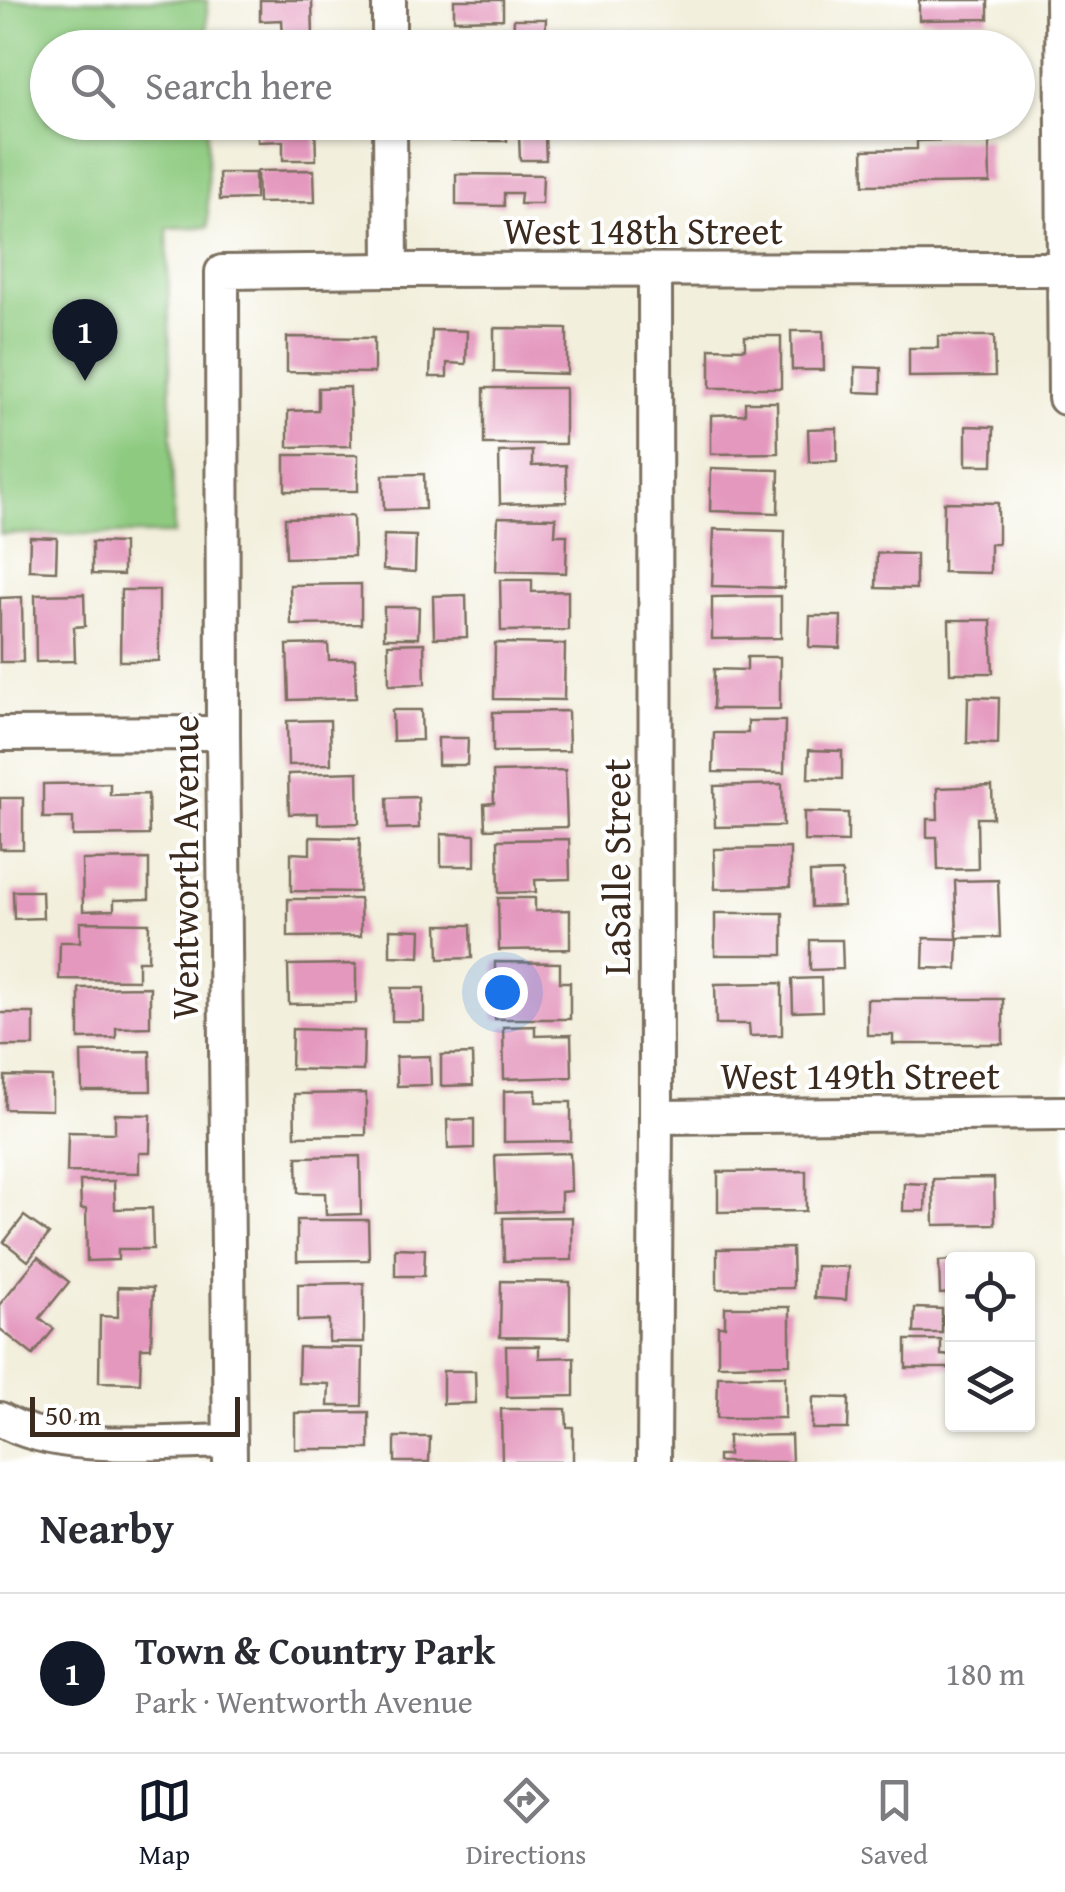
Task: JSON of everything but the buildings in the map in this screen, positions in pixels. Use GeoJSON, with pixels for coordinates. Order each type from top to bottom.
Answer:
{"type":"FeatureCollection","features":[{"type":"Feature","properties":{"kind":"street"},"geometry":{"type":"LineString","coordinates":[[389,0],[389,30]]}},
{"type":"Feature","properties":{"kind":"street"},"geometry":{"type":"LineString","coordinates":[[1062,0],[1065,398]]}},
{"type":"Feature","properties":{"kind":"street"},"geometry":{"type":"LineString","coordinates":[[390,140],[391,270]]}},
{"type":"Feature","properties":{"kind":"street","name":"West 148th Street"},"geometry":{"type":"LineString","coordinates":[[222,272],[1064,269]]}},
{"type":"Feature","properties":{"kind":"street","name":"LaSalle Street"},"geometry":{"type":"LineString","coordinates":[[654,271],[654,1462]]}},
{"type":"Feature","properties":{"kind":"street","name":"Wentworth Avenue"},"geometry":{"type":"LineString","coordinates":[[222,272],[230,1451]]}},
{"type":"Feature","properties":{"kind":"street"},"geometry":{"type":"LineString","coordinates":[[0,734],[223,733]]}},
{"type":"Feature","properties":{"kind":"street","name":"West 149th Street"},"geometry":{"type":"LineString","coordinates":[[656,1117],[1065,1114]]}},
{"type":"Feature","properties":{"kind":"street"},"geometry":{"type":"LineString","coordinates":[[0,1419],[18,1430],[80,1443],[230,1451]]}},
{"type":"Feature","properties":{"kind":"green space"},"geometry":{"type":"Polygon","coordinates":[[[0,0],[207,0],[207,30],[30,30],[30,140],[207,140],[208,227],[167,228],[174,534],[0,534],[0,0]]]}},
{"type":"Feature","properties":{"kind":"place","name":"Town & Country Park"},"geometry":{"type":"Point","coordinates":[85,381]}}]}
